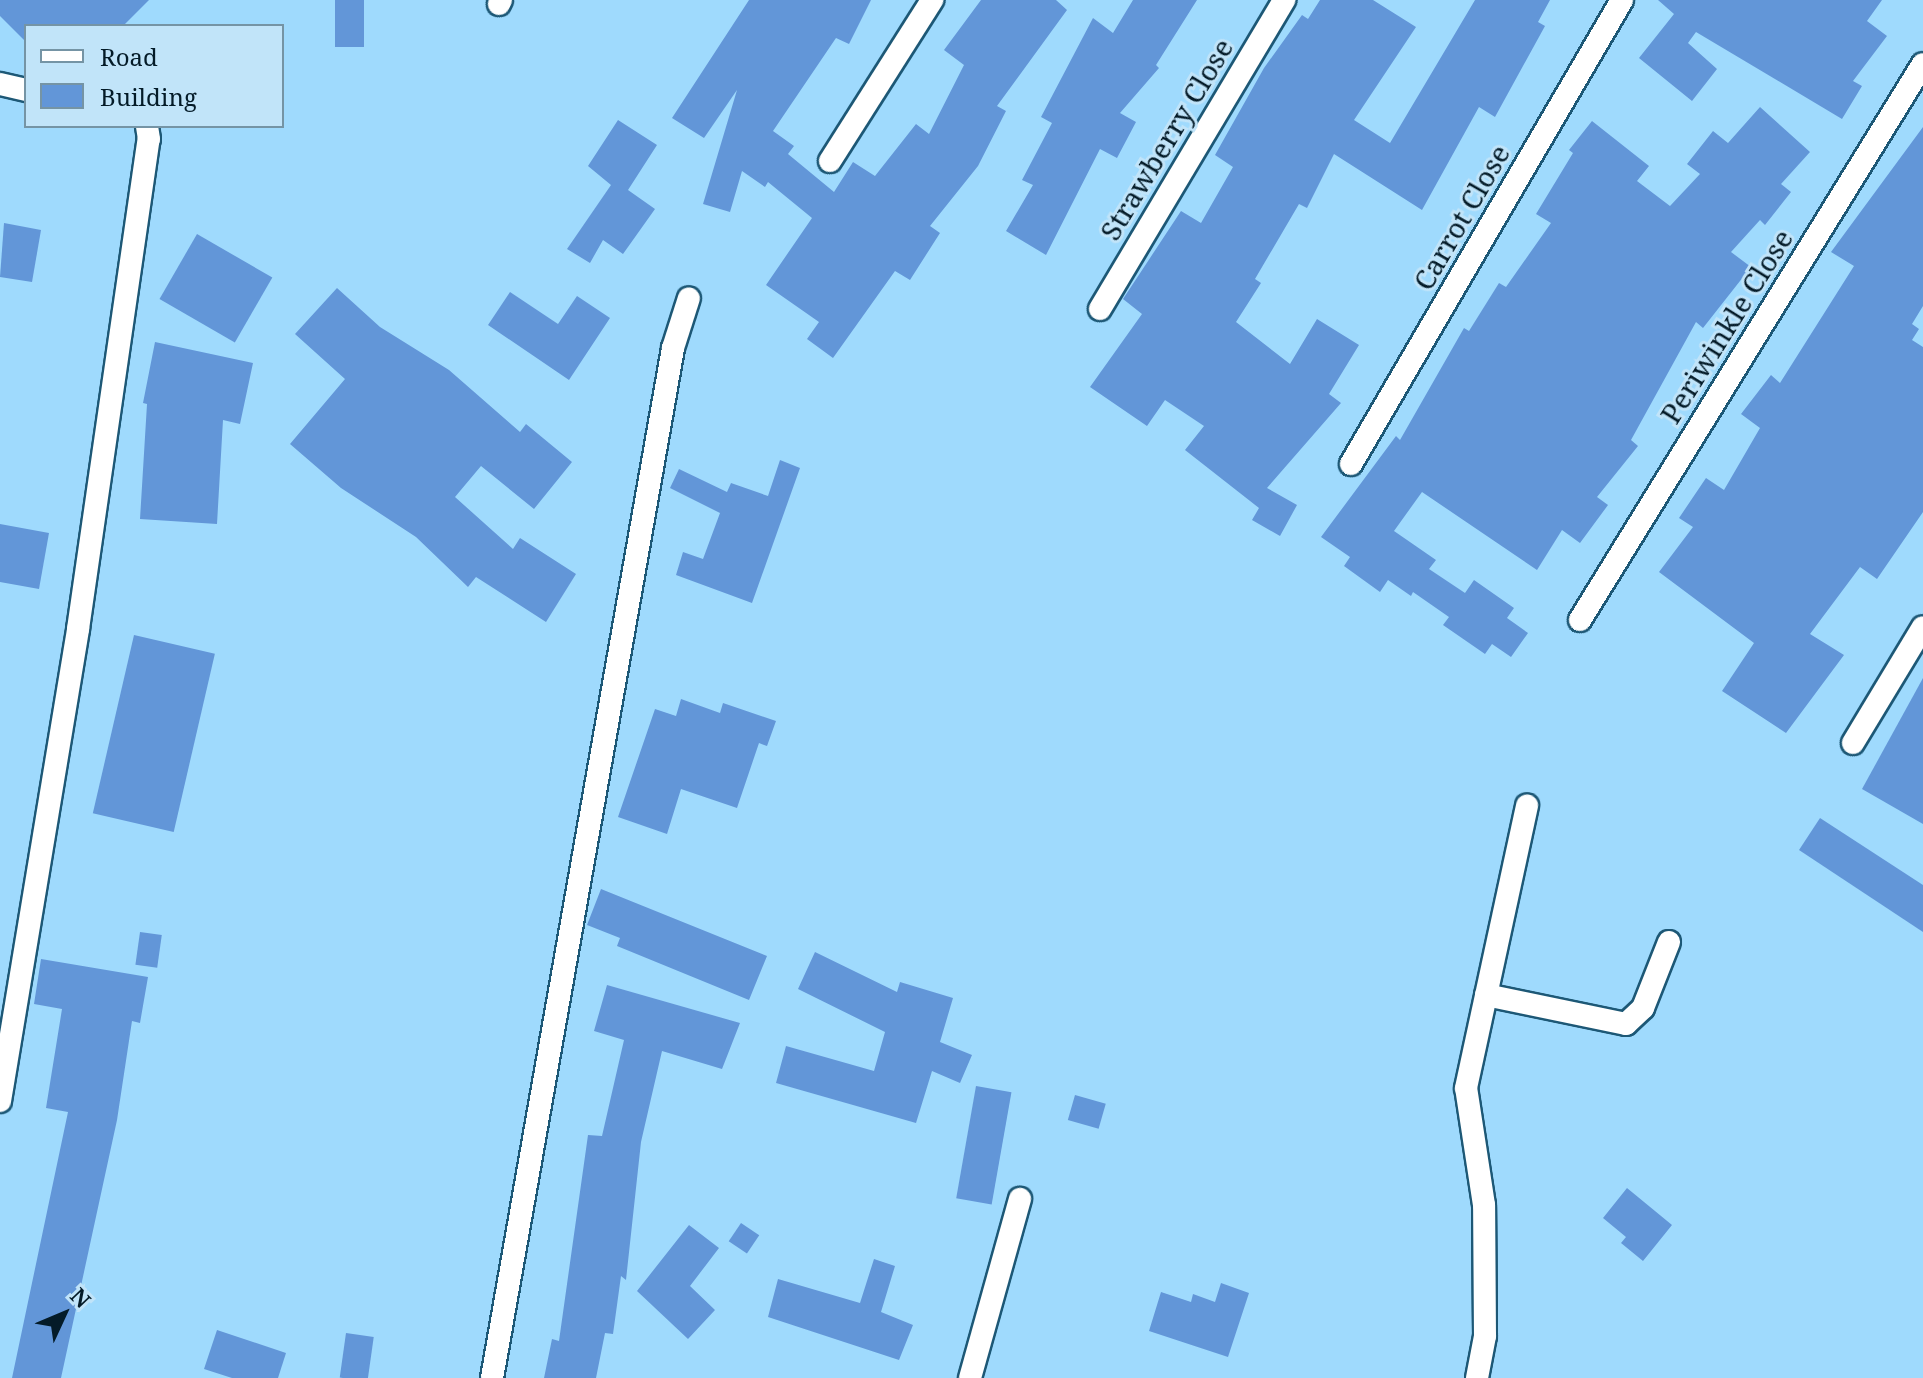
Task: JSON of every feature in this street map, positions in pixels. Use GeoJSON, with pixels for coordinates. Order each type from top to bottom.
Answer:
{"type":"FeatureCollection","features":[{"type":"Feature","properties":{"kind":"street"},"geometry":{"type":"LineString","coordinates":[[830,161],[932,0]]}},
{"type":"Feature","properties":{"kind":"street","name":"Strawberry Close"},"geometry":{"type":"LineString","coordinates":[[1100,309],[1284,0]]}},
{"type":"Feature","properties":{"kind":"street","name":"Carrot Close"},"geometry":{"type":"LineString","coordinates":[[1351,464],[1622,0]]}},
{"type":"Feature","properties":{"kind":"street","name":"Periwinkle Close"},"geometry":{"type":"LineString","coordinates":[[1580,620],[1923,64]]}},
{"type":"Feature","properties":{"kind":"street"},"geometry":{"type":"LineString","coordinates":[[0,84],[24,90]]}},
{"type":"Feature","properties":{"kind":"street"},"geometry":{"type":"LineString","coordinates":[[0,1101],[80,613],[149,139],[147,128]]}},
{"type":"Feature","properties":{"kind":"street"},"geometry":{"type":"LineString","coordinates":[[492,1378],[673,348],[689,298]]}},
{"type":"Feature","properties":{"kind":"street"},"geometry":{"type":"LineString","coordinates":[[1853,743],[1923,627]]}},
{"type":"Feature","properties":{"kind":"street"},"geometry":{"type":"LineString","coordinates":[[1477,1378],[1485,1336],[1484,1205],[1466,1088],[1527,805]]}},
{"type":"Feature","properties":{"kind":"street"},"geometry":{"type":"LineString","coordinates":[[1486,995],[1626,1024],[1643,1008],[1669,942]]}},
{"type":"Feature","properties":{"kind":"street"},"geometry":{"type":"LineString","coordinates":[[970,1378],[1020,1199]]}},
{"type":"Feature","properties":{"kind":"building"},"geometry":{"type":"Polygon","coordinates":[[[0,0],[149,0],[125,24],[24,24],[24,40],[0,16],[0,0]]]}},
{"type":"Feature","properties":{"kind":"building"},"geometry":{"type":"Polygon","coordinates":[[[335,0],[364,0],[364,47],[335,47],[335,0]]]}},
{"type":"Feature","properties":{"kind":"building"},"geometry":{"type":"Polygon","coordinates":[[[749,0],[871,0],[849,44],[836,38],[773,131],[794,146],[788,154],[834,192],[853,162],[875,176],[916,124],[929,134],[964,65],[944,50],[981,0],[1056,0],[1067,10],[997,106],[1006,111],[978,166],[930,226],[940,233],[910,280],[895,271],[833,358],[807,339],[819,322],[766,285],[812,218],[768,182],[765,187],[742,171],[730,212],[703,204],[737,90],[704,138],[672,118],[749,0]]]}},
{"type":"Feature","properties":{"kind":"building"},"geometry":{"type":"Polygon","coordinates":[[[1133,0],[1197,0],[1156,65],[1159,68],[1120,113],[1136,122],[1117,158],[1100,149],[1046,255],[1006,231],[1033,185],[1022,180],[1052,123],[1041,117],[1093,18],[1113,33],[1133,0]]]}},
{"type":"Feature","properties":{"kind":"building"},"geometry":{"type":"Polygon","coordinates":[[[1320,0],[1373,0],[1416,27],[1354,120],[1390,143],[1475,0],[1550,0],[1538,22],[1545,26],[1495,117],[1479,107],[1422,210],[1334,154],[1307,208],[1299,204],[1255,279],[1261,283],[1236,322],[1290,364],[1317,319],[1359,345],[1329,394],[1341,403],[1267,488],[1297,505],[1280,536],[1252,520],[1259,508],[1185,450],[1204,426],[1165,400],[1147,426],[1090,387],[1142,314],[1123,299],[1181,211],[1201,223],[1233,167],[1215,155],[1264,68],[1302,15],[1308,19],[1320,0]]]}},
{"type":"Feature","properties":{"kind":"building"},"geometry":{"type":"Polygon","coordinates":[[[1658,0],[1882,0],[1867,21],[1887,36],[1853,81],[1862,86],[1842,119],[1696,32],[1688,43],[1717,69],[1692,101],[1639,58],[1674,14],[1658,0]]]}},
{"type":"Feature","properties":{"kind":"building"},"geometry":{"type":"Polygon","coordinates":[[[1760,107],[1810,152],[1781,184],[1791,192],[1765,225],[1760,220],[1731,252],[1751,267],[1703,328],[1696,322],[1631,440],[1638,446],[1597,497],[1608,505],[1580,543],[1562,530],[1537,570],[1422,492],[1394,531],[1436,560],[1429,569],[1465,593],[1474,580],[1514,608],[1507,618],[1528,633],[1511,657],[1492,644],[1485,654],[1443,625],[1449,617],[1413,592],[1411,596],[1388,580],[1380,592],[1344,566],[1350,557],[1321,537],[1396,436],[1400,440],[1464,328],[1469,331],[1499,283],[1506,287],[1551,223],[1536,214],[1573,153],[1569,150],[1592,121],[1649,166],[1637,181],[1670,206],[1700,174],[1687,164],[1713,131],[1728,143],[1760,107]]]}},
{"type":"Feature","properties":{"kind":"building"},"geometry":{"type":"Polygon","coordinates":[[[618,120],[657,145],[628,190],[655,209],[623,254],[603,240],[590,263],[567,249],[611,185],[588,166],[618,120]]]}},
{"type":"Feature","properties":{"kind":"building"},"geometry":{"type":"Polygon","coordinates":[[[1923,127],[1923,306],[1912,324],[1919,329],[1912,340],[1923,347],[1923,512],[1877,579],[1860,567],[1810,634],[1844,655],[1786,733],[1722,691],[1754,643],[1659,572],[1693,527],[1679,518],[1706,478],[1724,490],[1760,428],[1741,414],[1771,375],[1780,383],[1854,266],[1831,252],[1923,127]]]}},
{"type":"Feature","properties":{"kind":"building"},"geometry":{"type":"Polygon","coordinates":[[[4,223],[41,230],[32,282],[0,277],[4,223]]]}},
{"type":"Feature","properties":{"kind":"building"},"geometry":{"type":"Polygon","coordinates":[[[197,234],[272,278],[235,342],[160,299],[197,234]]]}},
{"type":"Feature","properties":{"kind":"building"},"geometry":{"type":"Polygon","coordinates":[[[337,288],[380,327],[449,370],[520,432],[526,424],[572,462],[534,509],[481,466],[455,497],[513,549],[520,538],[576,574],[546,622],[476,577],[468,587],[416,537],[341,488],[290,444],[345,379],[295,334],[337,288]]]}},
{"type":"Feature","properties":{"kind":"building"},"geometry":{"type":"Polygon","coordinates":[[[510,292],[558,324],[577,296],[610,318],[569,380],[488,325],[510,292]]]}},
{"type":"Feature","properties":{"kind":"building"},"geometry":{"type":"Polygon","coordinates":[[[155,342],[253,363],[240,424],[223,420],[217,524],[140,519],[147,404],[143,403],[155,342]]]}},
{"type":"Feature","properties":{"kind":"building"},"geometry":{"type":"Polygon","coordinates":[[[780,460],[800,468],[752,603],[676,575],[683,552],[703,559],[720,513],[670,488],[679,469],[727,492],[731,483],[768,496],[780,460]]]}},
{"type":"Feature","properties":{"kind":"building"},"geometry":{"type":"Polygon","coordinates":[[[0,524],[49,533],[39,589],[0,582],[0,524]]]}},
{"type":"Feature","properties":{"kind":"building"},"geometry":{"type":"Polygon","coordinates":[[[134,635],[215,654],[174,832],[93,813],[134,635]]]}},
{"type":"Feature","properties":{"kind":"building"},"geometry":{"type":"Polygon","coordinates":[[[1923,678],[1923,824],[1862,789],[1923,678]]]}},
{"type":"Feature","properties":{"kind":"building"},"geometry":{"type":"Polygon","coordinates":[[[681,699],[720,713],[723,703],[776,721],[767,746],[759,743],[737,808],[681,789],[667,834],[618,817],[655,709],[676,716],[681,699]]]}},
{"type":"Feature","properties":{"kind":"building"},"geometry":{"type":"Polygon","coordinates":[[[1820,818],[1923,885],[1923,932],[1799,850],[1820,818]]]}},
{"type":"Feature","properties":{"kind":"building"},"geometry":{"type":"Polygon","coordinates":[[[601,889],[767,956],[749,1000],[617,946],[620,938],[587,925],[601,889]]]}},
{"type":"Feature","properties":{"kind":"building"},"geometry":{"type":"Polygon","coordinates":[[[140,932],[162,935],[157,968],[135,965],[140,932]]]}},
{"type":"Feature","properties":{"kind":"building"},"geometry":{"type":"Polygon","coordinates":[[[815,952],[897,992],[900,982],[953,998],[940,1042],[972,1055],[960,1083],[932,1071],[916,1123],[776,1083],[786,1046],[874,1071],[885,1032],[798,989],[815,952]]]}},
{"type":"Feature","properties":{"kind":"building"},"geometry":{"type":"Polygon","coordinates":[[[41,959],[148,977],[140,1023],[132,1021],[117,1120],[61,1378],[12,1378],[68,1112],[46,1108],[62,1009],[34,1004],[41,959]]]}},
{"type":"Feature","properties":{"kind":"building"},"geometry":{"type":"Polygon","coordinates":[[[607,985],[740,1023],[722,1069],[662,1051],[641,1142],[626,1280],[621,1276],[613,1334],[605,1333],[596,1378],[544,1378],[552,1339],[559,1341],[588,1135],[602,1136],[624,1040],[594,1031],[607,985]]]}},
{"type":"Feature","properties":{"kind":"building"},"geometry":{"type":"Polygon","coordinates":[[[976,1086],[1011,1092],[992,1205],[956,1198],[976,1086]]]}},
{"type":"Feature","properties":{"kind":"building"},"geometry":{"type":"Polygon","coordinates":[[[1075,1095],[1106,1104],[1099,1129],[1068,1120],[1075,1095]]]}},
{"type":"Feature","properties":{"kind":"building"},"geometry":{"type":"Polygon","coordinates":[[[1627,1188],[1672,1225],[1643,1261],[1621,1243],[1626,1237],[1603,1218],[1627,1188]]]}},
{"type":"Feature","properties":{"kind":"building"},"geometry":{"type":"Polygon","coordinates":[[[741,1223],[759,1235],[747,1254],[729,1241],[741,1223]]]}},
{"type":"Feature","properties":{"kind":"building"},"geometry":{"type":"Polygon","coordinates":[[[689,1225],[719,1248],[690,1286],[715,1310],[688,1339],[637,1291],[689,1225]]]}},
{"type":"Feature","properties":{"kind":"building"},"geometry":{"type":"Polygon","coordinates":[[[874,1259],[895,1266],[881,1312],[913,1325],[899,1360],[768,1317],[778,1279],[860,1303],[874,1259]]]}},
{"type":"Feature","properties":{"kind":"building"},"geometry":{"type":"Polygon","coordinates":[[[1221,1283],[1249,1293],[1228,1357],[1149,1331],[1161,1292],[1191,1302],[1193,1294],[1215,1302],[1221,1283]]]}},
{"type":"Feature","properties":{"kind":"building"},"geometry":{"type":"Polygon","coordinates":[[[217,1330],[286,1353],[278,1378],[232,1378],[204,1369],[217,1330]]]}},
{"type":"Feature","properties":{"kind":"building"},"geometry":{"type":"Polygon","coordinates":[[[346,1333],[374,1337],[368,1378],[340,1378],[346,1333]]]}}]}
